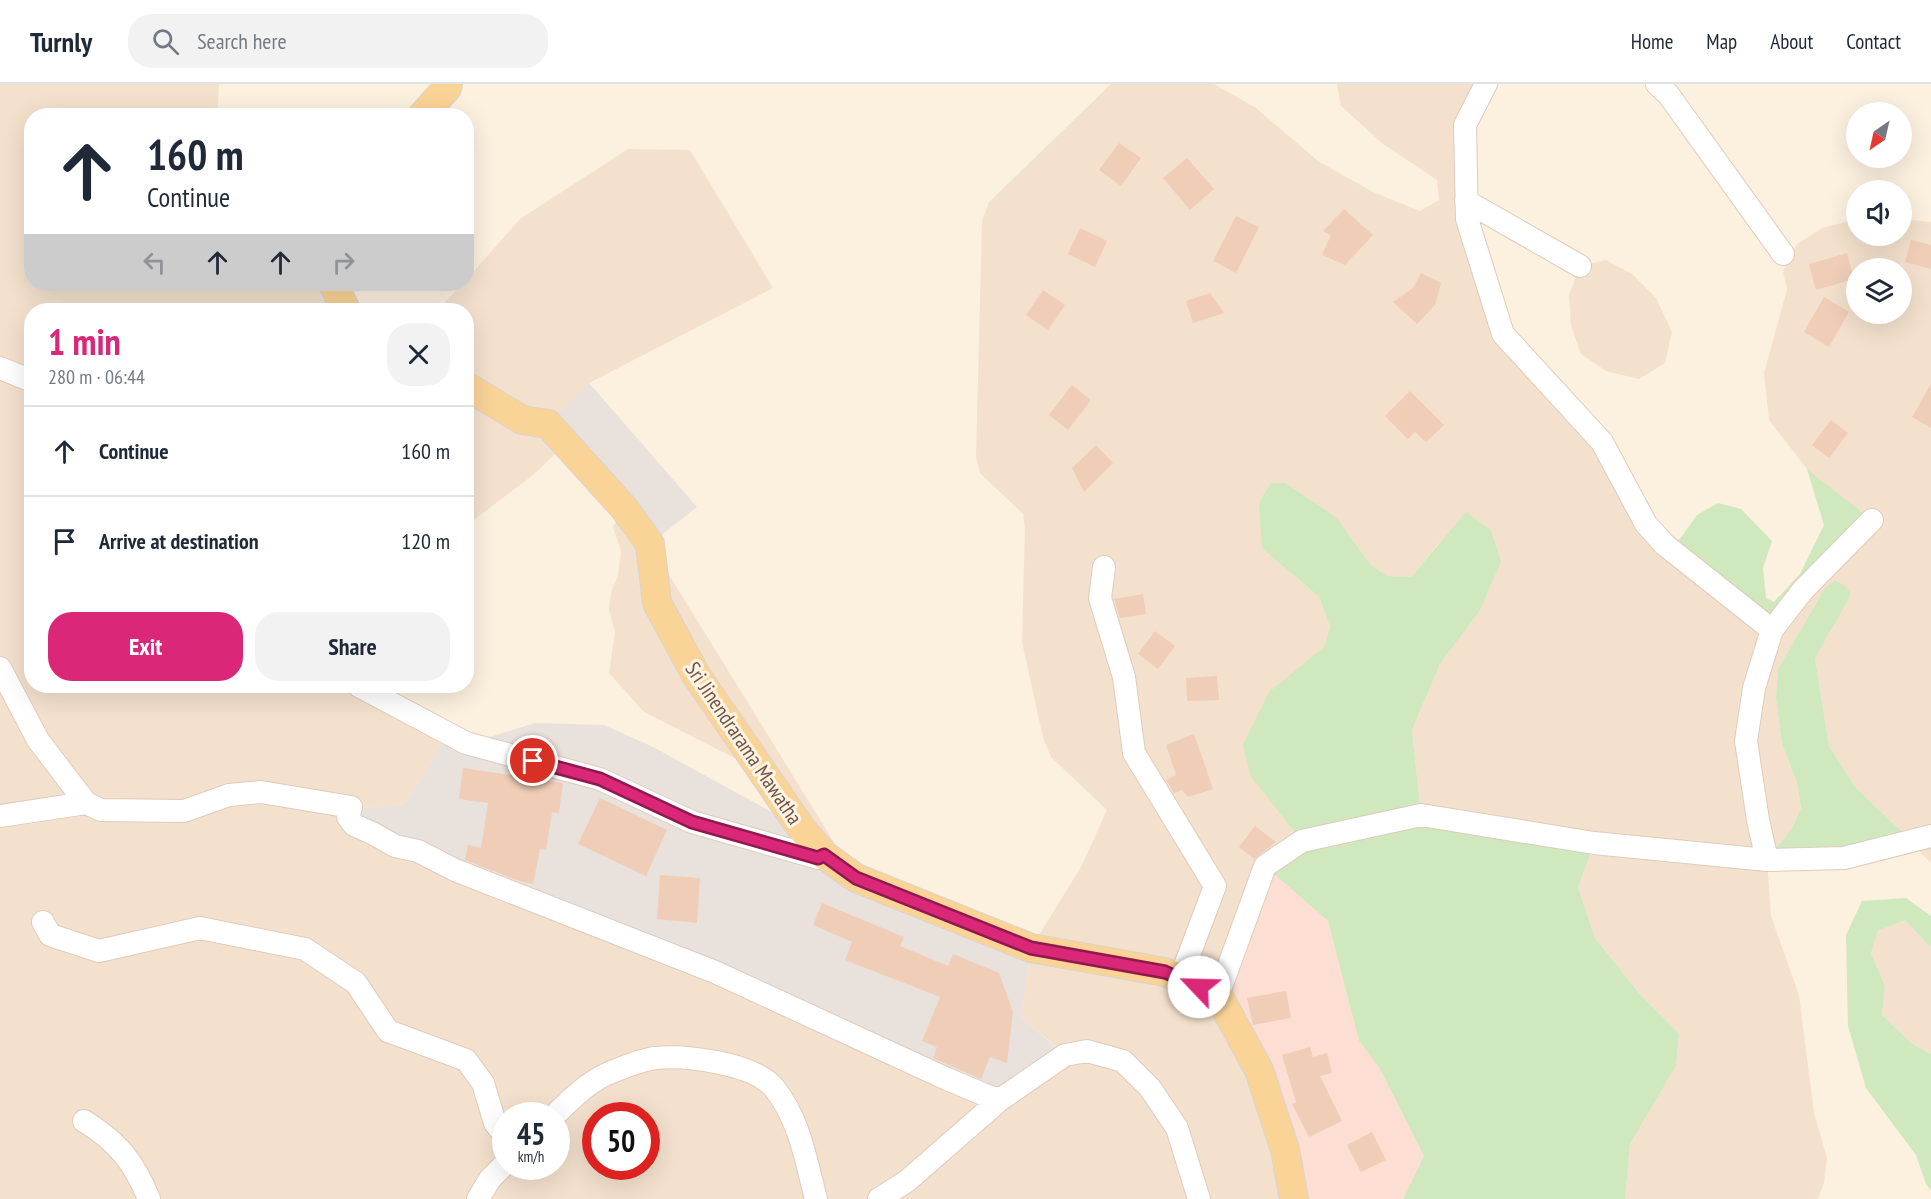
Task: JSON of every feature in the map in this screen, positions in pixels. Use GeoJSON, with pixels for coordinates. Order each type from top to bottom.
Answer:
{"type":"FeatureCollection","features":[{"type":"Feature","properties":{"kind":"main road"},"geometry":{"type":"LineString","coordinates":[[429,108],[448,84]]}},
{"type":"Feature","properties":{"kind":"main road","name":"Sri Jinendrarama Mawatha"},"geometry":{"type":"LineString","coordinates":[[474,391],[522,420],[548,424],[624,508],[650,544],[657,603],[696,675],[801,828],[824,855],[856,878],[1031,948],[1165,972],[1218,995]]}},
{"type":"Feature","properties":{"kind":"main road"},"geometry":{"type":"LineString","coordinates":[[1218,995],[1259,1070],[1285,1150],[1294,1199]]}},
{"type":"Feature","properties":{"kind":"street"},"geometry":{"type":"LineString","coordinates":[[1486,84],[1465,125],[1467,219],[1503,334],[1602,442],[1646,524],[1665,545],[1772,630]]}},
{"type":"Feature","properties":{"kind":"street"},"geometry":{"type":"LineString","coordinates":[[1657,84],[1668,94],[1783,254]]}},
{"type":"Feature","properties":{"kind":"street"},"geometry":{"type":"LineString","coordinates":[[1466,201],[1580,266]]}},
{"type":"Feature","properties":{"kind":"street"},"geometry":{"type":"LineString","coordinates":[[0,368],[24,378]]}},
{"type":"Feature","properties":{"kind":"street"},"geometry":{"type":"LineString","coordinates":[[1767,860],[1758,820],[1746,741],[1754,688],[1772,630],[1803,590],[1872,520]]}},
{"type":"Feature","properties":{"kind":"street"},"geometry":{"type":"LineString","coordinates":[[1104,567],[1100,598],[1124,677],[1134,753],[1215,886],[1180,979]]}},
{"type":"Feature","properties":{"kind":"street"},"geometry":{"type":"LineString","coordinates":[[0,668],[38,740],[86,803],[101,810],[184,811],[229,795],[261,792],[351,807],[348,818],[354,825],[395,846],[418,851],[455,870],[715,972],[946,1079],[990,1097],[1001,1099]]}},
{"type":"Feature","properties":{"kind":"street"},"geometry":{"type":"LineString","coordinates":[[372,693],[466,743],[600,779],[692,822],[818,858],[824,855]]}},
{"type":"Feature","properties":{"kind":"street"},"geometry":{"type":"LineString","coordinates":[[0,816],[86,803]]}},
{"type":"Feature","properties":{"kind":"street"},"geometry":{"type":"LineString","coordinates":[[1218,995],[1265,866],[1302,842],[1421,815],[1594,843],[1767,860],[1844,858],[1931,836]]}},
{"type":"Feature","properties":{"kind":"street"},"geometry":{"type":"LineString","coordinates":[[43,922],[50,935],[99,951],[200,928],[305,949],[356,983],[388,1031],[466,1060],[483,1083],[492,1113]]}},
{"type":"Feature","properties":{"kind":"street"},"geometry":{"type":"LineString","coordinates":[[879,1199],[906,1181],[1001,1099],[1065,1054],[1087,1051],[1123,1061],[1150,1088],[1177,1128],[1199,1199]]}},
{"type":"Feature","properties":{"kind":"street"},"geometry":{"type":"LineString","coordinates":[[569,1102],[606,1074],[654,1058],[706,1060],[743,1068],[774,1087],[788,1110],[801,1136],[816,1199]]}},
{"type":"Feature","properties":{"kind":"street"},"geometry":{"type":"LineString","coordinates":[[84,1121],[107,1135],[138,1171],[149,1199]]}},
{"type":"Feature","properties":{"kind":"street"},"geometry":{"type":"LineString","coordinates":[[478,1199],[492,1177]]}},
{"type":"Feature","properties":{"kind":"shaded area"},"geometry":{"type":"Polygon","coordinates":[[[0,84],[219,84],[217,108],[24,108],[24,291],[336,291],[342,303],[24,303],[24,693],[381,693],[448,728],[424,775],[404,804],[378,808],[351,807],[1065,1054],[1021,1017],[1031,948],[1081,867],[1107,810],[1051,757],[1043,738],[1022,642],[1025,528],[1023,514],[980,473],[976,458],[982,221],[989,202],[1111,84],[1214,84],[1256,108],[1318,161],[1373,192],[1420,211],[1439,200],[1437,180],[1383,144],[1341,106],[1337,84],[1486,84],[1465,125],[1466,201],[1503,334],[1602,442],[1646,524],[1772,630],[1871,520],[1807,469],[1769,420],[1764,373],[1787,290],[1783,271],[1797,244],[1822,228],[1846,222],[1846,246],[1912,246],[1912,220],[1931,222],[1931,863],[1855,787],[1829,746],[1815,658],[1849,599],[1825,588],[1778,669],[1776,699],[1782,744],[1797,782],[1801,808],[1792,828],[1767,860],[1771,916],[1799,995],[1814,1113],[1827,1158],[1824,1183],[1818,1199],[1625,1199],[1630,1144],[1676,1066],[1679,1034],[1639,993],[1595,938],[1578,887],[1593,843],[1421,815],[1412,730],[1440,664],[1479,612],[1440,542],[1411,577],[1387,576],[1371,565],[1336,517],[1295,577],[1319,597],[1330,625],[1324,647],[1302,841],[1294,1199],[0,1199],[0,84]]]}},
{"type":"Feature","properties":{"kind":"shaded area"},"geometry":{"type":"Polygon","coordinates":[[[628,149],[690,150],[773,288],[589,383],[566,444],[533,475],[474,520],[474,303],[444,303],[456,291],[474,291],[474,271],[520,219],[628,149]]]}},
{"type":"Feature","properties":{"kind":"shaded area"},"geometry":{"type":"Polygon","coordinates":[[[1606,260],[1632,274],[1656,298],[1672,332],[1665,363],[1639,379],[1606,371],[1581,354],[1571,326],[1569,295],[1580,266],[1606,260]]]}},
{"type":"Feature","properties":{"kind":"shaded area"},"geometry":{"type":"Polygon","coordinates":[[[589,383],[697,507],[650,544],[548,424],[589,383]]]}},
{"type":"Feature","properties":{"kind":"shaded area"},"geometry":{"type":"Polygon","coordinates":[[[624,508],[650,544],[856,878],[760,771],[644,712],[609,673],[615,632],[609,610],[611,592],[618,576],[621,551],[613,527],[624,508]]]}},
{"type":"Feature","properties":{"kind":"shaded area"},"geometry":{"type":"Polygon","coordinates":[[[535,723],[604,725],[653,747],[801,828],[857,878],[1031,948],[1021,1017],[1065,1055],[1001,1099],[518,896],[349,811],[351,807],[378,808],[404,804],[424,775],[448,728],[477,741],[535,723]]]}},
{"type":"Feature","properties":{"kind":"shaded area"},"geometry":{"type":"Polygon","coordinates":[[[1265,866],[1328,921],[1359,1041],[1379,1067],[1424,1156],[1403,1199],[1294,1199],[1218,995],[1265,866]]]}},
{"type":"Feature","properties":{"kind":"shaded area"},"geometry":{"type":"Polygon","coordinates":[[[1905,920],[1931,948],[1931,1054],[1911,1043],[1882,1015],[1885,986],[1871,953],[1878,931],[1905,920]]]}},
{"type":"Feature","properties":{"kind":"green space"},"geometry":{"type":"Polygon","coordinates":[[[1807,469],[1872,520],[1772,630],[1665,545],[1680,539],[1697,515],[1718,503],[1741,509],[1772,541],[1763,568],[1766,598],[1774,602],[1800,574],[1824,525],[1807,469]]]}},
{"type":"Feature","properties":{"kind":"green space"},"geometry":{"type":"Polygon","coordinates":[[[1271,483],[1285,483],[1336,517],[1371,565],[1387,576],[1411,577],[1466,512],[1491,530],[1501,562],[1479,612],[1440,664],[1412,730],[1421,815],[1594,843],[1578,887],[1595,938],[1639,993],[1679,1034],[1676,1066],[1630,1144],[1625,1199],[1403,1199],[1424,1156],[1379,1067],[1359,1041],[1328,921],[1265,866],[1302,841],[1251,777],[1243,745],[1269,692],[1324,647],[1330,626],[1319,597],[1262,548],[1259,502],[1271,483]]]}},
{"type":"Feature","properties":{"kind":"green space"},"geometry":{"type":"Polygon","coordinates":[[[1835,581],[1844,585],[1850,592],[1849,599],[1815,658],[1829,746],[1855,787],[1911,841],[1767,860],[1792,828],[1801,808],[1797,782],[1782,744],[1776,699],[1778,669],[1825,588],[1835,581]]]}},
{"type":"Feature","properties":{"kind":"green space"},"geometry":{"type":"Polygon","coordinates":[[[1906,898],[1931,916],[1931,948],[1905,920],[1878,931],[1871,953],[1885,986],[1882,1015],[1911,1043],[1931,1054],[1931,1191],[1926,1184],[1916,1155],[1866,1088],[1848,1026],[1846,935],[1862,901],[1906,898]]]}},
{"type":"Feature","properties":{"kind":"building"},"geometry":{"type":"Polygon","coordinates":[[[1119,143],[1141,158],[1121,186],[1099,170],[1119,143]]]}},
{"type":"Feature","properties":{"kind":"building"},"geometry":{"type":"Polygon","coordinates":[[[1187,158],[1214,189],[1190,210],[1163,178],[1187,158]]]}},
{"type":"Feature","properties":{"kind":"building"},"geometry":{"type":"Polygon","coordinates":[[[1344,209],[1373,235],[1345,265],[1322,255],[1331,235],[1323,231],[1344,209]]]}},
{"type":"Feature","properties":{"kind":"building"},"geometry":{"type":"Polygon","coordinates":[[[1236,216],[1259,227],[1236,273],[1213,261],[1236,216]]]}},
{"type":"Feature","properties":{"kind":"building"},"geometry":{"type":"Polygon","coordinates":[[[1080,228],[1107,241],[1095,267],[1068,254],[1080,228]]]}},
{"type":"Feature","properties":{"kind":"building"},"geometry":{"type":"Polygon","coordinates":[[[1912,240],[1931,245],[1931,269],[1912,264],[1912,258],[1906,258],[1909,246],[1912,246],[1912,240]]]}},
{"type":"Feature","properties":{"kind":"building"},"geometry":{"type":"Polygon","coordinates":[[[1847,253],[1846,281],[1816,290],[1809,264],[1847,253]]]}},
{"type":"Feature","properties":{"kind":"building"},"geometry":{"type":"Polygon","coordinates":[[[1421,273],[1441,283],[1435,305],[1417,324],[1393,302],[1413,288],[1421,273]]]}},
{"type":"Feature","properties":{"kind":"building"},"geometry":{"type":"Polygon","coordinates":[[[1043,290],[1065,305],[1048,330],[1026,315],[1043,290]]]}},
{"type":"Feature","properties":{"kind":"building"},"geometry":{"type":"Polygon","coordinates":[[[1210,293],[1224,313],[1193,323],[1186,301],[1210,293]]]}},
{"type":"Feature","properties":{"kind":"building"},"geometry":{"type":"Polygon","coordinates":[[[1824,297],[1846,310],[1846,317],[1829,347],[1804,332],[1824,297]]]}},
{"type":"Feature","properties":{"kind":"building"},"geometry":{"type":"Polygon","coordinates":[[[1931,384],[1931,428],[1912,417],[1931,384]]]}},
{"type":"Feature","properties":{"kind":"building"},"geometry":{"type":"Polygon","coordinates":[[[1072,385],[1091,400],[1068,430],[1049,415],[1072,385]]]}},
{"type":"Feature","properties":{"kind":"building"},"geometry":{"type":"Polygon","coordinates":[[[1410,391],[1444,425],[1426,442],[1415,432],[1408,439],[1385,416],[1410,391]]]}},
{"type":"Feature","properties":{"kind":"building"},"geometry":{"type":"Polygon","coordinates":[[[1831,420],[1848,433],[1829,458],[1812,445],[1831,420]]]}},
{"type":"Feature","properties":{"kind":"building"},"geometry":{"type":"Polygon","coordinates":[[[1096,445],[1113,463],[1084,492],[1072,468],[1096,445]]]}},
{"type":"Feature","properties":{"kind":"building"},"geometry":{"type":"Polygon","coordinates":[[[1143,594],[1146,614],[1120,618],[1114,599],[1143,594]]]}},
{"type":"Feature","properties":{"kind":"building"},"geometry":{"type":"Polygon","coordinates":[[[1155,631],[1175,646],[1158,669],[1138,654],[1155,631]]]}},
{"type":"Feature","properties":{"kind":"building"},"geometry":{"type":"Polygon","coordinates":[[[1217,676],[1219,700],[1187,701],[1186,678],[1217,676]]]}},
{"type":"Feature","properties":{"kind":"building"},"geometry":{"type":"Polygon","coordinates":[[[1194,734],[1213,789],[1188,797],[1182,790],[1174,793],[1166,780],[1176,775],[1166,745],[1194,734]]]}},
{"type":"Feature","properties":{"kind":"building"},"geometry":{"type":"Polygon","coordinates":[[[463,768],[563,783],[559,813],[552,812],[546,850],[540,849],[533,884],[465,860],[468,845],[481,848],[488,803],[459,799],[463,768]]]}},
{"type":"Feature","properties":{"kind":"building"},"geometry":{"type":"Polygon","coordinates":[[[600,798],[667,830],[646,876],[578,844],[600,798]]]}},
{"type":"Feature","properties":{"kind":"building"},"geometry":{"type":"Polygon","coordinates":[[[1255,826],[1276,842],[1254,859],[1239,847],[1255,826]]]}},
{"type":"Feature","properties":{"kind":"building"},"geometry":{"type":"Polygon","coordinates":[[[660,875],[700,878],[697,923],[657,919],[660,875]]]}},
{"type":"Feature","properties":{"kind":"building"},"geometry":{"type":"Polygon","coordinates":[[[822,903],[904,937],[900,946],[948,966],[953,954],[999,973],[1013,1012],[1007,1063],[990,1057],[981,1079],[933,1058],[937,1047],[922,1041],[940,997],[845,960],[852,942],[813,925],[822,903]]]}},
{"type":"Feature","properties":{"kind":"building"},"geometry":{"type":"Polygon","coordinates":[[[1286,991],[1291,1018],[1253,1025],[1247,998],[1286,991]]]}},
{"type":"Feature","properties":{"kind":"building"},"geometry":{"type":"Polygon","coordinates":[[[1310,1047],[1313,1057],[1327,1053],[1332,1073],[1320,1076],[1342,1121],[1309,1137],[1292,1104],[1296,1102],[1282,1055],[1310,1047]]]}},
{"type":"Feature","properties":{"kind":"building"},"geometry":{"type":"Polygon","coordinates":[[[1372,1132],[1386,1160],[1361,1172],[1347,1145],[1372,1132]]]}},
{"type":"Feature","properties":{"kind":"route"},"geometry":{"type":"LineString","coordinates":[[533,761],[600,779],[692,822],[818,858],[824,855],[856,878],[1031,948],[1165,972],[1199,987]]}}]}
